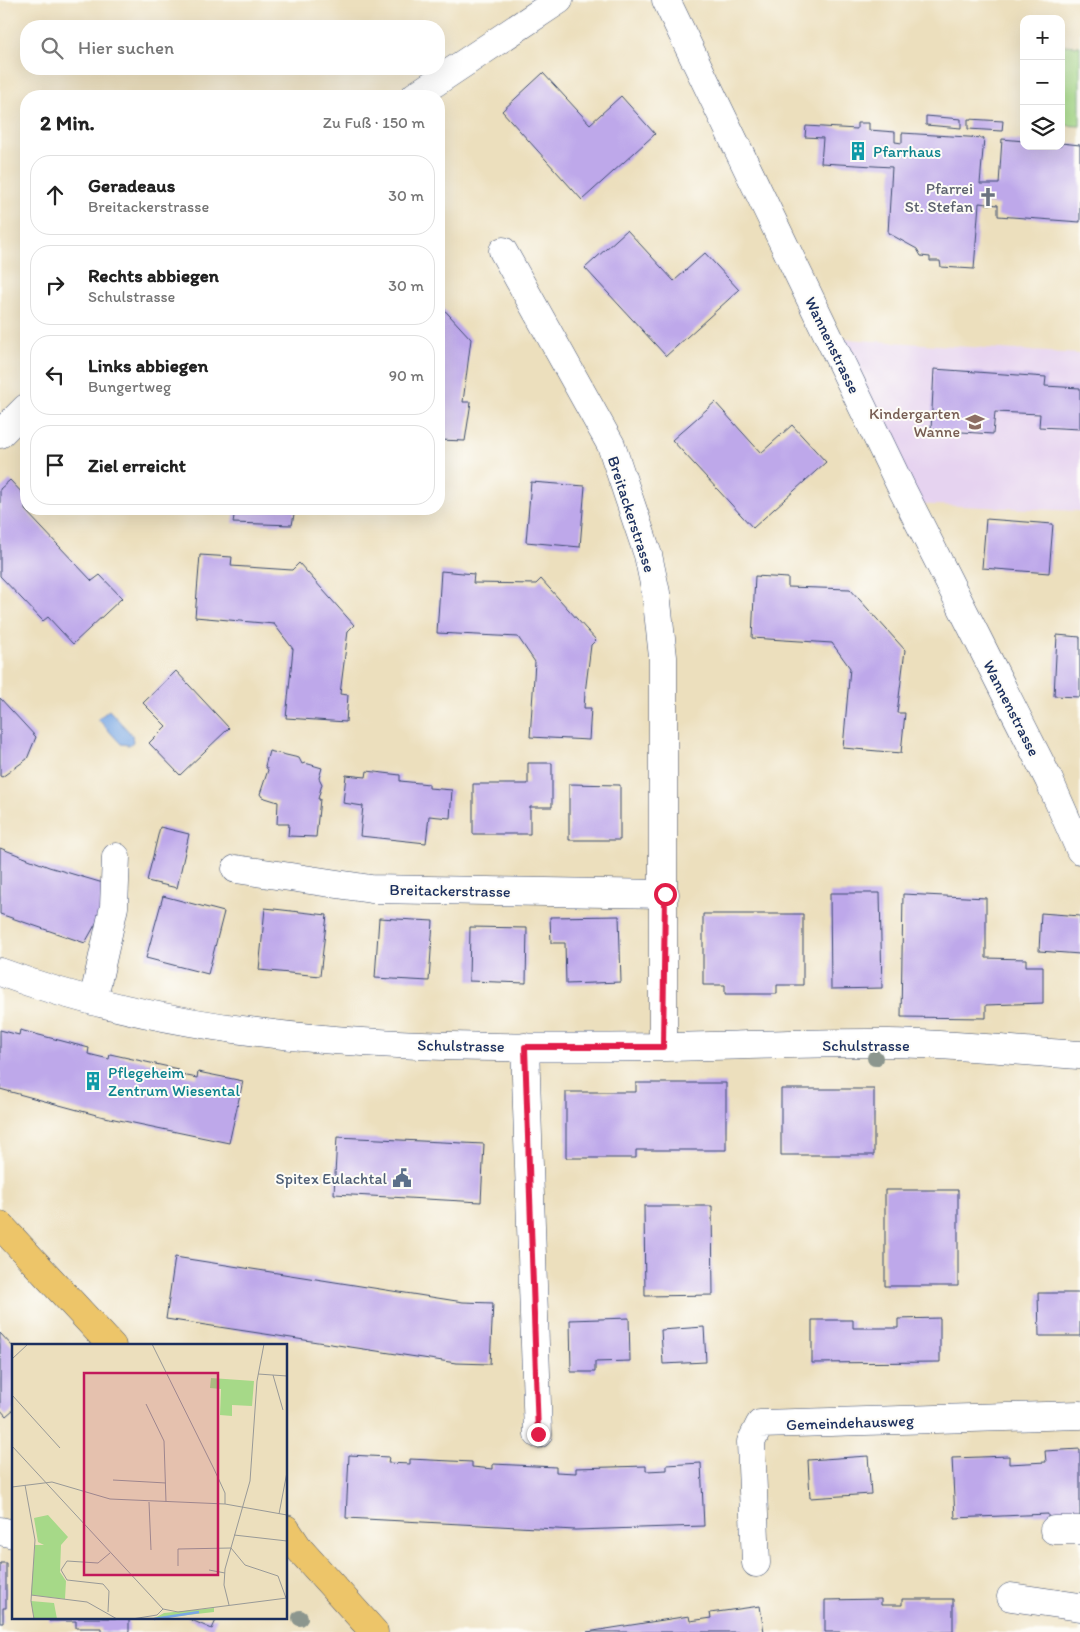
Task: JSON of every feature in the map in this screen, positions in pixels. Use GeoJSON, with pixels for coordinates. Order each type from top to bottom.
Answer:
{"type":"FeatureCollection","features":[{"type":"Feature","properties":{"kind":"main road"},"geometry":{"type":"LineString","coordinates":[[0,1225],[110,1344]]}},
{"type":"Feature","properties":{"kind":"main road"},"geometry":{"type":"LineString","coordinates":[[288,1532],[300,1550],[374,1632]]}},
{"type":"Feature","properties":{"kind":"street"},"geometry":{"type":"LineString","coordinates":[[424,90],[559,0]]}},
{"type":"Feature","properties":{"kind":"street","name":"Wannenstrasse"},"geometry":{"type":"LineString","coordinates":[[666,0],[907,498],[1048,780],[1080,850]]}},
{"type":"Feature","properties":{"kind":"street","name":"Breitackerstrasse"},"geometry":{"type":"LineString","coordinates":[[503,251],[611,445],[648,554],[656,593],[663,657],[665,894],[663,1047]]}},
{"type":"Feature","properties":{"kind":"street"},"geometry":{"type":"LineString","coordinates":[[0,434],[20,414]]}},
{"type":"Feature","properties":{"kind":"street"},"geometry":{"type":"LineString","coordinates":[[93,1001],[114,907],[116,857]]}},
{"type":"Feature","properties":{"kind":"street","name":"Breitackerstrasse"},"geometry":{"type":"LineString","coordinates":[[236,869],[370,889],[665,894]]}},
{"type":"Feature","properties":{"kind":"street","name":"Schulstrasse"},"geometry":{"type":"LineString","coordinates":[[0,972],[114,1007],[207,1024],[319,1039],[525,1047],[663,1047],[889,1043],[1080,1055]]}},
{"type":"Feature","properties":{"kind":"street"},"geometry":{"type":"LineString","coordinates":[[525,1047],[538,1434]]}},
{"type":"Feature","properties":{"kind":"street","name":"Gemeindehausweg"},"geometry":{"type":"LineString","coordinates":[[756,1563],[751,1442],[760,1424],[1080,1415]]}},
{"type":"Feature","properties":{"kind":"street"},"geometry":{"type":"LineString","coordinates":[[1011,1597],[1080,1607]]}},
{"type":"Feature","properties":{"kind":"shaded area","name":"Kindergarten Wanne"},"geometry":{"type":"Polygon","coordinates":[[[829,338],[1080,354],[1080,511],[910,504],[829,338]]]}},
{"type":"Feature","properties":{"kind":"green space"},"geometry":{"type":"Polygon","coordinates":[[[1065,45],[1080,46],[1080,126],[1065,125],[1065,45]]]}},
{"type":"Feature","properties":{"kind":"water"},"geometry":{"type":"Polygon","coordinates":[[[109,710],[132,735],[133,742],[129,745],[121,744],[98,719],[109,710]]]}},
{"type":"Feature","properties":{"kind":"building"},"geometry":{"type":"Polygon","coordinates":[[[543,73],[590,124],[621,96],[655,134],[582,200],[502,111],[543,73]]]}},
{"type":"Feature","properties":{"kind":"building"},"geometry":{"type":"Polygon","coordinates":[[[926,116],[961,119],[961,128],[926,125],[926,116]]]}},
{"type":"Feature","properties":{"kind":"building"},"geometry":{"type":"Polygon","coordinates":[[[968,119],[1003,121],[1002,131],[968,129],[968,119]]]}},
{"type":"Feature","properties":{"kind":"building","name":"Pfarrei St. Stefan"},"geometry":{"type":"Polygon","coordinates":[[[857,123],[869,123],[869,130],[895,132],[895,142],[902,143],[902,133],[984,138],[980,184],[999,184],[1002,139],[1020,141],[1020,150],[1065,150],[1065,143],[1080,145],[1080,222],[998,216],[998,205],[979,203],[974,269],[941,267],[940,261],[930,261],[930,257],[921,256],[917,249],[888,233],[892,167],[821,163],[823,138],[805,137],[806,126],[857,129],[857,123]]]}},
{"type":"Feature","properties":{"kind":"building"},"geometry":{"type":"Polygon","coordinates":[[[627,230],[674,281],[705,253],[739,290],[666,356],[585,268],[627,230]]]}},
{"type":"Feature","properties":{"kind":"building"},"geometry":{"type":"Polygon","coordinates":[[[445,311],[471,339],[463,402],[471,402],[465,441],[445,440],[445,311]]]}},
{"type":"Feature","properties":{"kind":"building"},"geometry":{"type":"Polygon","coordinates":[[[934,369],[1046,377],[1045,386],[1080,388],[1080,429],[1039,427],[1040,414],[995,412],[993,434],[931,430],[934,369]]]}},
{"type":"Feature","properties":{"kind":"building"},"geometry":{"type":"Polygon","coordinates":[[[715,402],[761,453],[792,425],[826,462],[753,528],[672,440],[715,402]]]}},
{"type":"Feature","properties":{"kind":"building"},"geometry":{"type":"Polygon","coordinates":[[[10,480],[20,491],[20,515],[30,515],[92,581],[100,575],[122,598],[73,644],[48,617],[43,621],[0,576],[0,489],[10,480]]]}},
{"type":"Feature","properties":{"kind":"building"},"geometry":{"type":"Polygon","coordinates":[[[531,482],[585,486],[580,547],[526,542],[531,482]]]}},
{"type":"Feature","properties":{"kind":"building"},"geometry":{"type":"Polygon","coordinates":[[[234,515],[294,515],[292,525],[233,523],[234,515]]]}},
{"type":"Feature","properties":{"kind":"building"},"geometry":{"type":"Polygon","coordinates":[[[986,519],[1053,524],[1049,573],[982,568],[986,519]]]}},
{"type":"Feature","properties":{"kind":"building"},"geometry":{"type":"Polygon","coordinates":[[[200,555],[232,557],[231,566],[292,570],[299,563],[354,625],[348,631],[340,694],[348,695],[346,722],[286,718],[293,649],[274,624],[195,617],[200,555]]]}},
{"type":"Feature","properties":{"kind":"building"},"geometry":{"type":"Polygon","coordinates":[[[441,571],[474,574],[473,583],[536,584],[541,579],[596,640],[591,645],[585,693],[584,708],[591,708],[589,740],[530,737],[535,662],[518,637],[437,633],[441,571]]]}},
{"type":"Feature","properties":{"kind":"building"},"geometry":{"type":"Polygon","coordinates":[[[755,576],[788,578],[788,587],[850,589],[905,650],[897,713],[905,713],[901,753],[843,748],[850,668],[832,643],[752,638],[755,576]]]}},
{"type":"Feature","properties":{"kind":"building"},"geometry":{"type":"Polygon","coordinates":[[[1057,635],[1080,637],[1080,697],[1054,696],[1057,635]]]}},
{"type":"Feature","properties":{"kind":"building"},"geometry":{"type":"Polygon","coordinates":[[[176,671],[229,728],[180,775],[149,743],[166,726],[143,703],[176,671]]]}},
{"type":"Feature","properties":{"kind":"building"},"geometry":{"type":"Polygon","coordinates":[[[0,698],[36,737],[27,759],[2,777],[0,776],[0,698]]]}},
{"type":"Feature","properties":{"kind":"building"},"geometry":{"type":"Polygon","coordinates":[[[269,751],[299,758],[302,764],[305,763],[322,768],[319,778],[322,784],[318,799],[320,799],[316,837],[288,836],[289,824],[277,824],[278,802],[262,797],[260,794],[268,770],[265,766],[269,751]]]}},
{"type":"Feature","properties":{"kind":"building"},"geometry":{"type":"Polygon","coordinates":[[[528,763],[552,763],[552,807],[530,807],[530,834],[473,834],[473,784],[528,784],[528,763]]]}},
{"type":"Feature","properties":{"kind":"building"},"geometry":{"type":"Polygon","coordinates":[[[367,771],[400,775],[400,781],[429,784],[429,788],[452,790],[450,818],[429,816],[426,843],[360,836],[363,806],[343,803],[346,775],[366,777],[367,771]]]}},
{"type":"Feature","properties":{"kind":"building"},"geometry":{"type":"Polygon","coordinates":[[[569,784],[620,785],[620,840],[569,840],[569,784]]]}},
{"type":"Feature","properties":{"kind":"building"},"geometry":{"type":"Polygon","coordinates":[[[160,827],[189,834],[177,888],[147,881],[160,827]]]}},
{"type":"Feature","properties":{"kind":"building"},"geometry":{"type":"Polygon","coordinates":[[[0,848],[49,867],[103,883],[100,916],[85,943],[0,914],[0,848]]]}},
{"type":"Feature","properties":{"kind":"building"},"geometry":{"type":"Polygon","coordinates":[[[830,893],[880,893],[882,988],[831,989],[830,893]]]}},
{"type":"Feature","properties":{"kind":"building"},"geometry":{"type":"Polygon","coordinates":[[[903,894],[986,898],[986,958],[1026,959],[1026,966],[1043,966],[1043,1003],[986,1005],[986,1018],[901,1017],[903,894]]]}},
{"type":"Feature","properties":{"kind":"building"},"geometry":{"type":"Polygon","coordinates":[[[163,896],[224,912],[208,974],[146,958],[163,896]]]}},
{"type":"Feature","properties":{"kind":"building"},"geometry":{"type":"Polygon","coordinates":[[[265,908],[327,915],[320,976],[259,970],[265,908]]]}},
{"type":"Feature","properties":{"kind":"building"},"geometry":{"type":"Polygon","coordinates":[[[1041,913],[1080,916],[1080,954],[1039,951],[1041,913]]]}},
{"type":"Feature","properties":{"kind":"building"},"geometry":{"type":"Polygon","coordinates":[[[703,914],[803,914],[803,985],[777,985],[777,994],[725,994],[725,985],[703,985],[703,914]]]}},
{"type":"Feature","properties":{"kind":"building"},"geometry":{"type":"Polygon","coordinates":[[[619,916],[621,982],[566,984],[565,943],[551,943],[550,917],[619,916]]]}},
{"type":"Feature","properties":{"kind":"building"},"geometry":{"type":"Polygon","coordinates":[[[379,918],[433,921],[429,981],[375,978],[379,918]]]}},
{"type":"Feature","properties":{"kind":"building"},"geometry":{"type":"Polygon","coordinates":[[[470,927],[527,928],[526,983],[469,981],[470,927]]]}},
{"type":"Feature","properties":{"kind":"building"},"geometry":{"type":"Polygon","coordinates":[[[0,1030],[19,1035],[20,1030],[89,1048],[88,1054],[109,1059],[110,1054],[178,1069],[177,1074],[197,1078],[198,1072],[243,1081],[229,1143],[100,1116],[0,1089],[0,1030]]]}},
{"type":"Feature","properties":{"kind":"building"},"geometry":{"type":"Polygon","coordinates":[[[636,1083],[726,1083],[726,1150],[636,1150],[636,1158],[566,1158],[566,1092],[636,1092],[636,1083]]]}},
{"type":"Feature","properties":{"kind":"building"},"geometry":{"type":"Polygon","coordinates":[[[781,1089],[874,1089],[874,1155],[781,1155],[781,1089]]]}},
{"type":"Feature","properties":{"kind":"building"},"geometry":{"type":"Polygon","coordinates":[[[337,1137],[484,1144],[481,1202],[334,1194],[337,1137]]]}},
{"type":"Feature","properties":{"kind":"building"},"geometry":{"type":"Polygon","coordinates":[[[885,1190],[958,1190],[958,1286],[885,1286],[885,1190]]]}},
{"type":"Feature","properties":{"kind":"building"},"geometry":{"type":"Polygon","coordinates":[[[644,1206],[712,1206],[713,1295],[645,1296],[644,1206]]]}},
{"type":"Feature","properties":{"kind":"building"},"geometry":{"type":"Polygon","coordinates":[[[175,1257],[463,1302],[493,1303],[490,1364],[456,1363],[166,1319],[175,1257]]]}},
{"type":"Feature","properties":{"kind":"building"},"geometry":{"type":"Polygon","coordinates":[[[1038,1293],[1080,1293],[1080,1336],[1039,1336],[1038,1293]]]}},
{"type":"Feature","properties":{"kind":"building"},"geometry":{"type":"Polygon","coordinates":[[[629,1318],[630,1361],[595,1362],[595,1372],[571,1372],[570,1320],[629,1318]]]}},
{"type":"Feature","properties":{"kind":"building"},"geometry":{"type":"Polygon","coordinates":[[[940,1318],[940,1362],[812,1363],[812,1320],[853,1320],[853,1328],[898,1328],[898,1319],[940,1318]]]}},
{"type":"Feature","properties":{"kind":"building"},"geometry":{"type":"Polygon","coordinates":[[[704,1327],[706,1362],[663,1364],[661,1330],[704,1327]]]}},
{"type":"Feature","properties":{"kind":"building"},"geometry":{"type":"Polygon","coordinates":[[[0,1333],[12,1346],[12,1411],[6,1416],[0,1409],[0,1333]]]}},
{"type":"Feature","properties":{"kind":"building"},"geometry":{"type":"Polygon","coordinates":[[[1080,1449],[1080,1521],[1048,1522],[1048,1514],[955,1518],[952,1458],[1009,1456],[1009,1464],[1046,1462],[1045,1451],[1080,1449]]]}},
{"type":"Feature","properties":{"kind":"building"},"geometry":{"type":"Polygon","coordinates":[[[349,1455],[389,1457],[388,1463],[410,1464],[410,1459],[472,1462],[472,1467],[493,1469],[493,1464],[556,1467],[556,1472],[576,1473],[576,1468],[646,1466],[646,1471],[667,1470],[667,1465],[701,1463],[704,1526],[575,1530],[346,1518],[349,1455]]]}},
{"type":"Feature","properties":{"kind":"building"},"geometry":{"type":"Polygon","coordinates":[[[868,1456],[871,1494],[810,1498],[808,1460],[868,1456]]]}},
{"type":"Feature","properties":{"kind":"building"},"geometry":{"type":"Polygon","coordinates":[[[0,1563],[6,1563],[6,1608],[3,1608],[3,1623],[0,1623],[0,1563]]]}},
{"type":"Feature","properties":{"kind":"building"},"geometry":{"type":"Polygon","coordinates":[[[881,1599],[881,1605],[902,1605],[902,1599],[953,1599],[953,1632],[825,1632],[825,1600],[881,1599]]]}},
{"type":"Feature","properties":{"kind":"building"},"geometry":{"type":"Polygon","coordinates":[[[760,1606],[764,1632],[587,1632],[689,1616],[690,1621],[711,1618],[710,1613],[760,1606]]]}},
{"type":"Feature","properties":{"kind":"building"},"geometry":{"type":"Polygon","coordinates":[[[129,1620],[129,1632],[101,1632],[101,1628],[76,1628],[76,1621],[49,1621],[129,1620]]]}},
{"type":"Feature","properties":{"kind":"building"},"geometry":{"type":"Polygon","coordinates":[[[192,1620],[216,1620],[212,1629],[192,1620]]]}},
{"type":"Feature","properties":{"kind":"place","name":"Pfarrhaus"},"geometry":{"type":"Point","coordinates":[858,151]}},
{"type":"Feature","properties":{"kind":"place","name":"Pfarrei St. Stefan"},"geometry":{"type":"Point","coordinates":[988,197]}},
{"type":"Feature","properties":{"kind":"place","name":"Kindergarten Wanne"},"geometry":{"type":"Point","coordinates":[975,422]}},
{"type":"Feature","properties":{"kind":"place","name":"Pflegeheim Zentrum Wiesental"},"geometry":{"type":"Point","coordinates":[93,1081]}},
{"type":"Feature","properties":{"kind":"place","name":"Spitex Eulachtal"},"geometry":{"type":"Point","coordinates":[402,1178]}},
{"type":"Feature","properties":{"kind":"route"},"geometry":{"type":"LineString","coordinates":[[538,1434],[525,1047],[663,1047],[665,894]]}}]}
